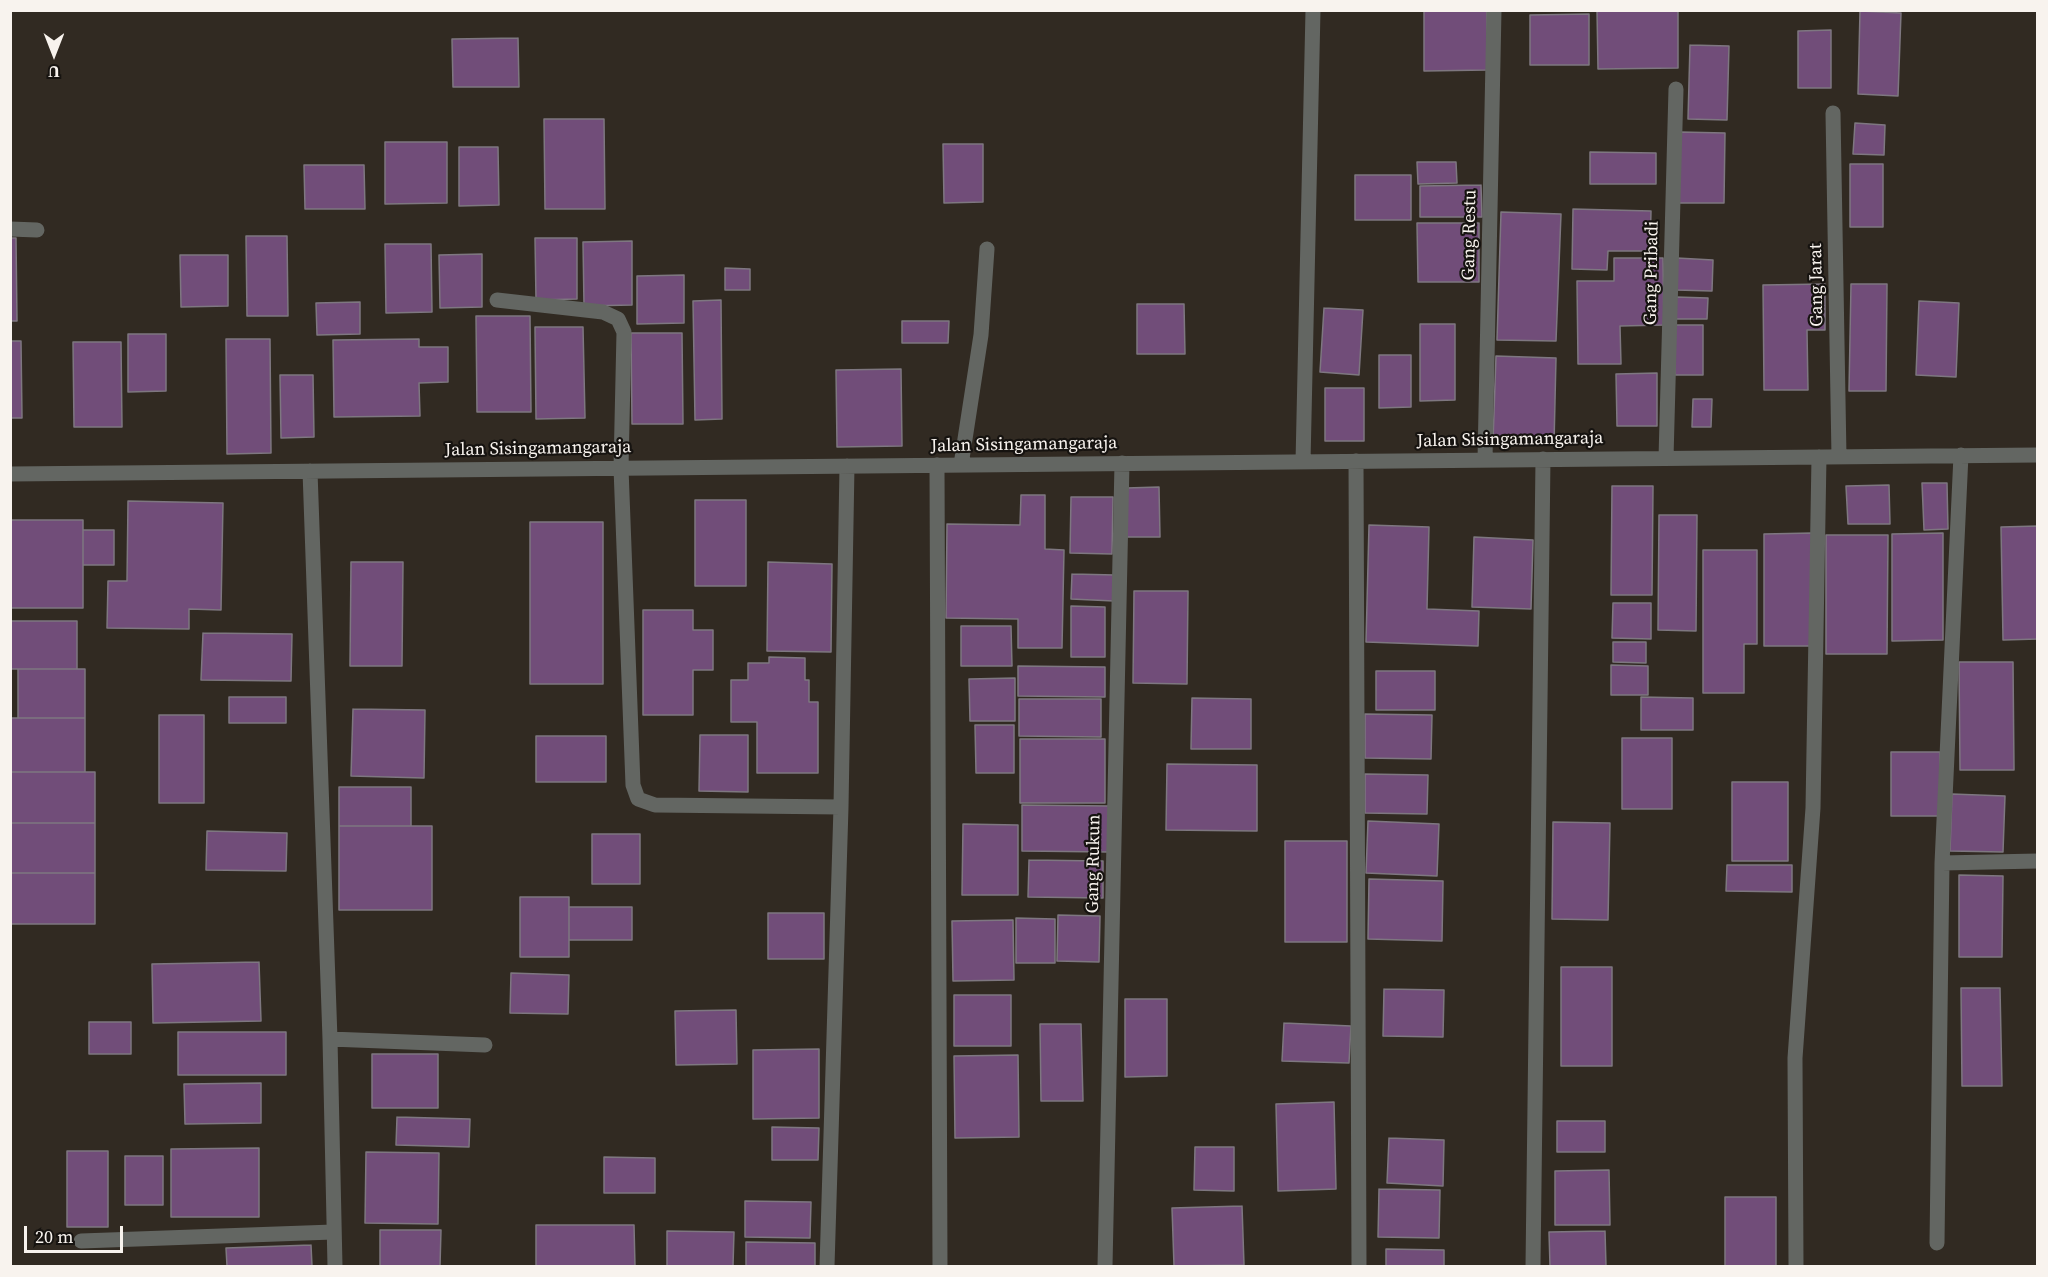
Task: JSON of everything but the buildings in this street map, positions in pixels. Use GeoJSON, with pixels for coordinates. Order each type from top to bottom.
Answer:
{"type":"FeatureCollection","features":[{"type":"Feature","properties":{"kind":"street"},"geometry":{"type":"LineString","coordinates":[[1303,462],[1313,10]]}},
{"type":"Feature","properties":{"kind":"street","name":"Gang Restu"},"geometry":{"type":"LineString","coordinates":[[1485,460],[1494,10]]}},
{"type":"Feature","properties":{"kind":"street","name":"Gang Pribadi"},"geometry":{"type":"LineString","coordinates":[[1666,458],[1676,89]]}},
{"type":"Feature","properties":{"kind":"street","name":"Gang Jarat"},"geometry":{"type":"LineString","coordinates":[[1833,112],[1839,457]]}},
{"type":"Feature","properties":{"kind":"street"},"geometry":{"type":"LineString","coordinates":[[10,229],[37,230]]}},
{"type":"Feature","properties":{"kind":"street"},"geometry":{"type":"LineString","coordinates":[[961,465],[981,335],[987,249]]}},
{"type":"Feature","properties":{"kind":"street"},"geometry":{"type":"LineString","coordinates":[[497,300],[603,312],[618,320],[624,332],[621,468],[633,785],[638,799],[655,805],[841,807]]}},
{"type":"Feature","properties":{"kind":"street","name":"Jalan Sisingamangaraja"},"geometry":{"type":"LineString","coordinates":[[10,474],[2037,454]]}},
{"type":"Feature","properties":{"kind":"street"},"geometry":{"type":"LineString","coordinates":[[1937,1243],[1942,862],[1961,455]]}},
{"type":"Feature","properties":{"kind":"street"},"geometry":{"type":"LineString","coordinates":[[1796,1266],[1795,1058],[1812,808],[1818,457]]}},
{"type":"Feature","properties":{"kind":"street"},"geometry":{"type":"LineString","coordinates":[[1533,1266],[1543,459]]}},
{"type":"Feature","properties":{"kind":"street"},"geometry":{"type":"LineString","coordinates":[[1356,461],[1359,1266]]}},
{"type":"Feature","properties":{"kind":"street","name":"Gang Rukun"},"geometry":{"type":"LineString","coordinates":[[1105,1266],[1122,463]]}},
{"type":"Feature","properties":{"kind":"street"},"geometry":{"type":"LineString","coordinates":[[938,465],[940,1266]]}},
{"type":"Feature","properties":{"kind":"street"},"geometry":{"type":"LineString","coordinates":[[828,1266],[841,807],[847,466]]}},
{"type":"Feature","properties":{"kind":"street"},"geometry":{"type":"LineString","coordinates":[[310,471],[330,1039],[335,1266]]}},
{"type":"Feature","properties":{"kind":"street"},"geometry":{"type":"LineString","coordinates":[[1942,862],[2037,861]]}},
{"type":"Feature","properties":{"kind":"street"},"geometry":{"type":"LineString","coordinates":[[330,1039],[485,1045]]}},
{"type":"Feature","properties":{"kind":"street"},"geometry":{"type":"LineString","coordinates":[[81,1240],[333,1232]]}}]}
